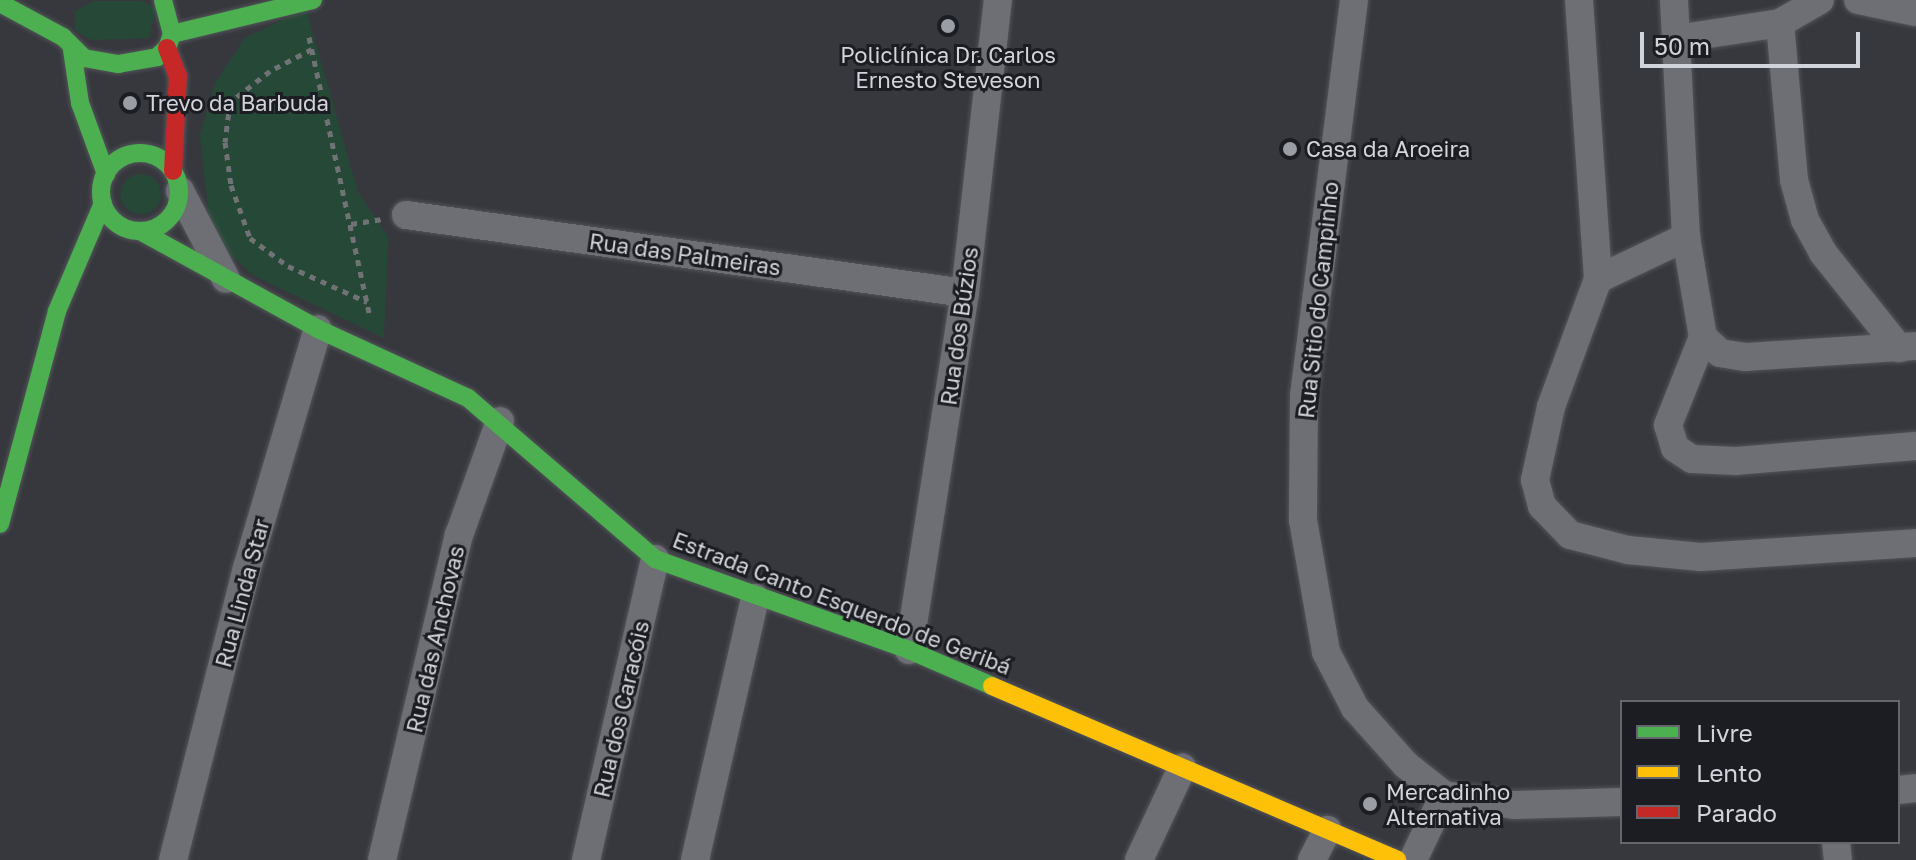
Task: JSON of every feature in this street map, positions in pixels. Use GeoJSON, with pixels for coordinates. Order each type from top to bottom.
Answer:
{"type":"FeatureCollection","features":[{"type":"Feature","properties":{"kind":"street"},"geometry":{"type":"LineString","coordinates":[[103,203],[124,228],[140,231],[168,220],[176,181],[178,76],[163,0]]}},
{"type":"Feature","properties":{"kind":"street"},"geometry":{"type":"LineString","coordinates":[[253,0],[313,0]]}},
{"type":"Feature","properties":{"kind":"street","name":"Rua dos Búzios"},"geometry":{"type":"LineString","coordinates":[[909,650],[965,293],[998,0]]}},
{"type":"Feature","properties":{"kind":"street","name":"Rua Sitio do Campinho"},"geometry":{"type":"LineString","coordinates":[[1354,0],[1304,395],[1303,520],[1326,652],[1355,708],[1406,765],[1444,795]]}},
{"type":"Feature","properties":{"kind":"street"},"geometry":{"type":"LineString","coordinates":[[1579,0],[1598,279],[1551,407],[1535,480],[1542,506],[1570,535],[1628,550],[1701,557],[1916,543]]}},
{"type":"Feature","properties":{"kind":"street"},"geometry":{"type":"LineString","coordinates":[[1674,0],[1686,237],[1703,337],[1668,425],[1675,448],[1692,459],[1736,461],[1916,446]]}},
{"type":"Feature","properties":{"kind":"street"},"geometry":{"type":"LineString","coordinates":[[1676,39],[1780,23],[1820,0]]}},
{"type":"Feature","properties":{"kind":"street"},"geometry":{"type":"LineString","coordinates":[[1858,0],[1912,9]]}},
{"type":"Feature","properties":{"kind":"street"},"geometry":{"type":"LineString","coordinates":[[0,3],[100,63],[118,64],[157,57],[169,41],[294,2]]}},
{"type":"Feature","properties":{"kind":"street"},"geometry":{"type":"LineString","coordinates":[[0,524],[57,311],[103,203],[106,174],[80,103],[63,17]]}},
{"type":"Feature","properties":{"kind":"street"},"geometry":{"type":"LineString","coordinates":[[1780,23],[1794,180],[1805,220],[1823,253],[1907,347]]}},
{"type":"Feature","properties":{"kind":"street"},"geometry":{"type":"LineString","coordinates":[[106,174],[120,159],[139,153],[159,158],[176,181],[226,280]]}},
{"type":"Feature","properties":{"kind":"street","name":"Rua das Palmeiras"},"geometry":{"type":"LineString","coordinates":[[406,215],[965,293]]}},
{"type":"Feature","properties":{"kind":"street","name":"Estrada Canto Esquerdo de Geribá"},"geometry":{"type":"LineString","coordinates":[[140,231],[318,329],[468,398],[500,421],[625,538],[655,559],[755,598],[909,650],[1397,860]]}},
{"type":"Feature","properties":{"kind":"street"},"geometry":{"type":"LineString","coordinates":[[1598,279],[1686,237]]}},
{"type":"Feature","properties":{"kind":"street","name":"Rua Linda Star"},"geometry":{"type":"LineString","coordinates":[[173,860],[247,568],[318,329]]}},
{"type":"Feature","properties":{"kind":"street"},"geometry":{"type":"LineString","coordinates":[[1703,337],[1720,353],[1746,357],[1907,347]]}},
{"type":"Feature","properties":{"kind":"street","name":"Rua das Anchovas"},"geometry":{"type":"LineString","coordinates":[[382,860],[459,535],[500,421]]}},
{"type":"Feature","properties":{"kind":"street","name":"Rua dos Caracóis"},"geometry":{"type":"LineString","coordinates":[[586,860],[655,559]]}},
{"type":"Feature","properties":{"kind":"street"},"geometry":{"type":"LineString","coordinates":[[695,860],[755,598]]}},
{"type":"Feature","properties":{"kind":"street"},"geometry":{"type":"LineString","coordinates":[[1139,860],[1182,768]]}},
{"type":"Feature","properties":{"kind":"street"},"geometry":{"type":"LineString","coordinates":[[1413,860],[1444,795],[1514,805],[1620,802]]}},
{"type":"Feature","properties":{"kind":"street"},"geometry":{"type":"LineString","coordinates":[[1312,860],[1327,830]]}},
{"type":"Feature","properties":{"kind":"path"},"geometry":{"type":"LineString","coordinates":[[294,2],[312,49],[378,356]]}},
{"type":"Feature","properties":{"kind":"path"},"geometry":{"type":"LineString","coordinates":[[312,49],[270,71],[230,102],[225,142],[231,185],[250,238],[288,266],[367,302]]}},
{"type":"Feature","properties":{"kind":"green space"},"geometry":{"type":"Polygon","coordinates":[[[94,1],[142,1],[156,9],[149,38],[91,40],[75,30],[75,11],[94,1]]]}},
{"type":"Feature","properties":{"kind":"green space"},"geometry":{"type":"Polygon","coordinates":[[[306,9],[358,192],[388,237],[384,338],[253,275],[226,250],[209,218],[200,135],[215,83],[245,38],[306,9]]]}},
{"type":"Feature","properties":{"kind":"green space"},"geometry":{"type":"Polygon","coordinates":[[[141,174],[155,180],[161,194],[155,208],[141,214],[127,208],[121,194],[127,180],[141,174]]]}},
{"type":"Feature","properties":{"kind":"traffic: fast"},"geometry":{"type":"LineString","coordinates":[[0,3],[63,37],[84,58],[118,64],[157,57],[167,48],[172,34],[163,0]]}},
{"type":"Feature","properties":{"kind":"traffic: fast"},"geometry":{"type":"LineString","coordinates":[[172,34],[313,0]]}},
{"type":"Feature","properties":{"kind":"traffic: fast"},"geometry":{"type":"LineString","coordinates":[[72,50],[80,103],[106,174]]}},
{"type":"Feature","properties":{"kind":"traffic: fast"},"geometry":{"type":"LineString","coordinates":[[140,153],[155,156],[167,165],[176,177],[179,192],[176,207],[167,219],[155,228],[140,231],[125,228],[113,219],[104,207],[101,192],[104,177],[113,165],[125,156],[140,153]]}},
{"type":"Feature","properties":{"kind":"traffic: fast"},"geometry":{"type":"LineString","coordinates":[[0,524],[57,311],[103,203]]}},
{"type":"Feature","properties":{"kind":"traffic: fast"},"geometry":{"type":"LineString","coordinates":[[140,231],[318,329],[468,398],[655,559],[909,650],[992,686]]}},
{"type":"Feature","properties":{"kind":"traffic: slow"},"geometry":{"type":"LineString","coordinates":[[992,686],[1397,860]]}},
{"type":"Feature","properties":{"kind":"traffic: jam"},"geometry":{"type":"LineString","coordinates":[[167,48],[178,76],[173,171]]}},
{"type":"Feature","properties":{"kind":"place","name":"Policlínica Dr. Carlos Ernesto Steveson"},"geometry":{"type":"Point","coordinates":[948,26]}},
{"type":"Feature","properties":{"kind":"place","name":"Trevo da Barbuda"},"geometry":{"type":"Point","coordinates":[130,103]}},
{"type":"Feature","properties":{"kind":"place","name":"Casa da Aroeira"},"geometry":{"type":"Point","coordinates":[1290,149]}},
{"type":"Feature","properties":{"kind":"place","name":"Mercadinho Alternativa"},"geometry":{"type":"Point","coordinates":[1370,804]}}]}
